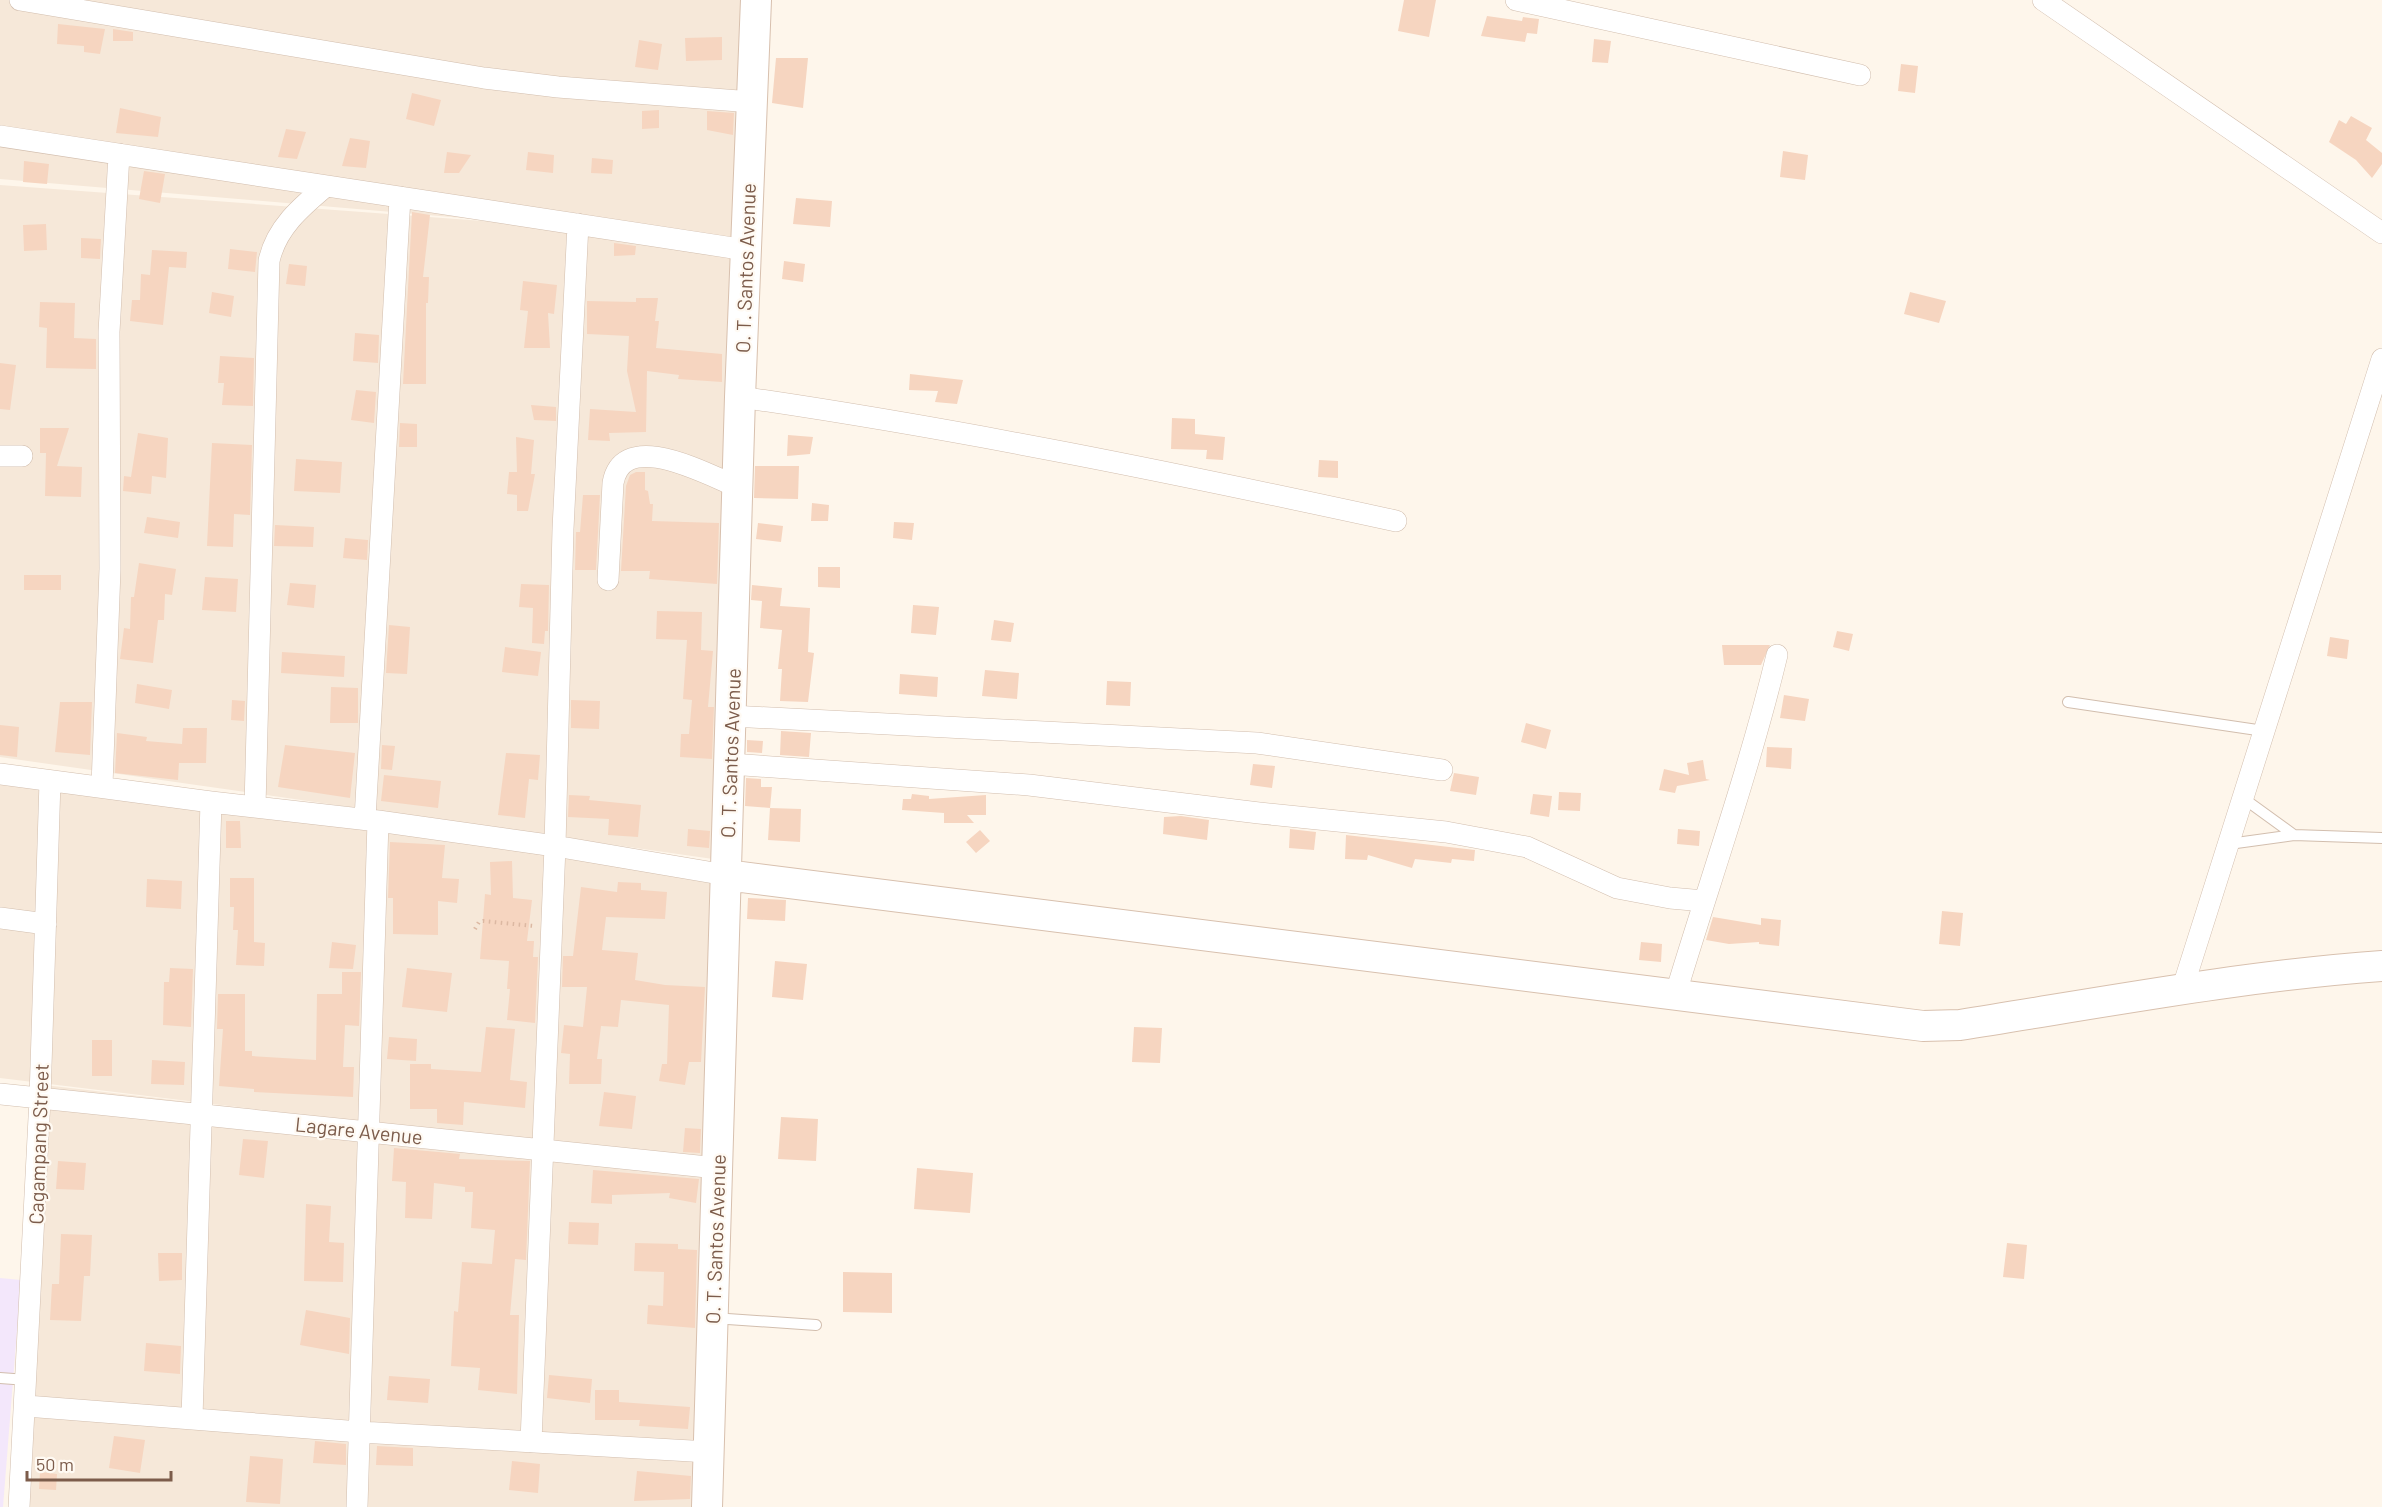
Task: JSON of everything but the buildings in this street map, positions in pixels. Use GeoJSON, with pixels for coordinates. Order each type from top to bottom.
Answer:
{"type":"FeatureCollection","features":[{"type":"Feature","properties":{"kind":"street"},"geometry":{"type":"LineString","coordinates":[[20,0],[484,78],[569,88],[752,102]]}},
{"type":"Feature","properties":{"kind":"street","name":"O. T. Santos Avenue"},"geometry":{"type":"LineString","coordinates":[[707,1507],[740,396],[756,0]]}},
{"type":"Feature","properties":{"kind":"street"},"geometry":{"type":"LineString","coordinates":[[1516,0],[1860,75]]}},
{"type":"Feature","properties":{"kind":"street"},"geometry":{"type":"LineString","coordinates":[[2043,0],[2382,233]]}},
{"type":"Feature","properties":{"kind":"street"},"geometry":{"type":"LineString","coordinates":[[0,136],[746,250]]}},
{"type":"Feature","properties":{"kind":"street"},"geometry":{"type":"LineString","coordinates":[[102,786],[110,569],[108,352],[119,154]]}},
{"type":"Feature","properties":{"kind":"street"},"geometry":{"type":"LineString","coordinates":[[255,807],[269,261],[278,236],[298,210],[326,186]]}},
{"type":"Feature","properties":{"kind":"street"},"geometry":{"type":"LineString","coordinates":[[357,1507],[369,1131],[372,820],[400,197]]}},
{"type":"Feature","properties":{"kind":"street"},"geometry":{"type":"LineString","coordinates":[[531,1442],[555,846],[563,528],[578,224]]}},
{"type":"Feature","properties":{"kind":"street"},"geometry":{"type":"LineString","coordinates":[[2182,990],[2243,798],[2376,398],[2382,359]]}},
{"type":"Feature","properties":{"kind":"street"},"geometry":{"type":"LineString","coordinates":[[740,396],[878,417],[1068,453],[1396,521]]}},
{"type":"Feature","properties":{"kind":"street"},"geometry":{"type":"LineString","coordinates":[[0,456],[22,456]]}},
{"type":"Feature","properties":{"kind":"street"},"geometry":{"type":"LineString","coordinates":[[608,580],[613,483],[616,471],[624,462],[650,456],[668,458],[738,488]]}},
{"type":"Feature","properties":{"kind":"street"},"geometry":{"type":"LineString","coordinates":[[1675,996],[1742,788],[1777,655]]}},
{"type":"Feature","properties":{"kind":"street"},"geometry":{"type":"LineString","coordinates":[[731,716],[1257,743],[1442,770]]}},
{"type":"Feature","properties":{"kind":"street"},"geometry":{"type":"LineString","coordinates":[[730,764],[1029,785],[1259,813],[1446,832],[1527,847],[1617,888],[1670,898],[1704,901]]}},
{"type":"Feature","properties":{"kind":"street"},"geometry":{"type":"LineString","coordinates":[[0,774],[211,802],[372,820],[555,846],[726,875],[1867,1021],[1940,1026],[1960,1025],[2325,970],[2382,966]]}},
{"type":"Feature","properties":{"kind":"street","name":"Cagampang Street"},"geometry":{"type":"LineString","coordinates":[[19,1507],[28,1380],[50,781]]}},
{"type":"Feature","properties":{"kind":"street"},"geometry":{"type":"LineString","coordinates":[[192,1418],[211,802]]}},
{"type":"Feature","properties":{"kind":"street"},"geometry":{"type":"LineString","coordinates":[[0,918],[46,924]]}},
{"type":"Feature","properties":{"kind":"street","name":"Lagare Avenue"},"geometry":{"type":"LineString","coordinates":[[0,1094],[542,1148],[717,1168]]}},
{"type":"Feature","properties":{"kind":"street"},"geometry":{"type":"LineString","coordinates":[[26,1406],[360,1431],[709,1452]]}},
{"type":"Feature","properties":{"kind":"lane"},"geometry":{"type":"LineString","coordinates":[[2068,702],[2265,731]]}},
{"type":"Feature","properties":{"kind":"lane"},"geometry":{"type":"LineString","coordinates":[[2243,798],[2294,836]]}},
{"type":"Feature","properties":{"kind":"lane"},"geometry":{"type":"LineString","coordinates":[[2229,844],[2294,836],[2382,838]]}},
{"type":"Feature","properties":{"kind":"lane"},"geometry":{"type":"LineString","coordinates":[[713,1318],[816,1325]]}},
{"type":"Feature","properties":{"kind":"lane"},"geometry":{"type":"LineString","coordinates":[[0,1378],[28,1380]]}},
{"type":"Feature","properties":{"kind":"path"},"geometry":{"type":"LineString","coordinates":[[475,929],[479,922],[483,921],[550,928]]}},
{"type":"Feature","properties":{"kind":"shaded area"},"geometry":{"type":"Polygon","coordinates":[[[0,0],[749,0],[713,859],[0,757],[0,185],[630,232],[0,179],[0,0]]]}},
{"type":"Feature","properties":{"kind":"shaded area"},"geometry":{"type":"Polygon","coordinates":[[[0,767],[718,880],[701,1507],[18,1507],[44,1085],[320,1117],[0,1078],[0,767]]]}},
{"type":"Feature","properties":{"kind":"shaded area"},"geometry":{"type":"Polygon","coordinates":[[[0,1278],[21,1280],[3,1507],[0,1507],[0,1278]]]}}]}
